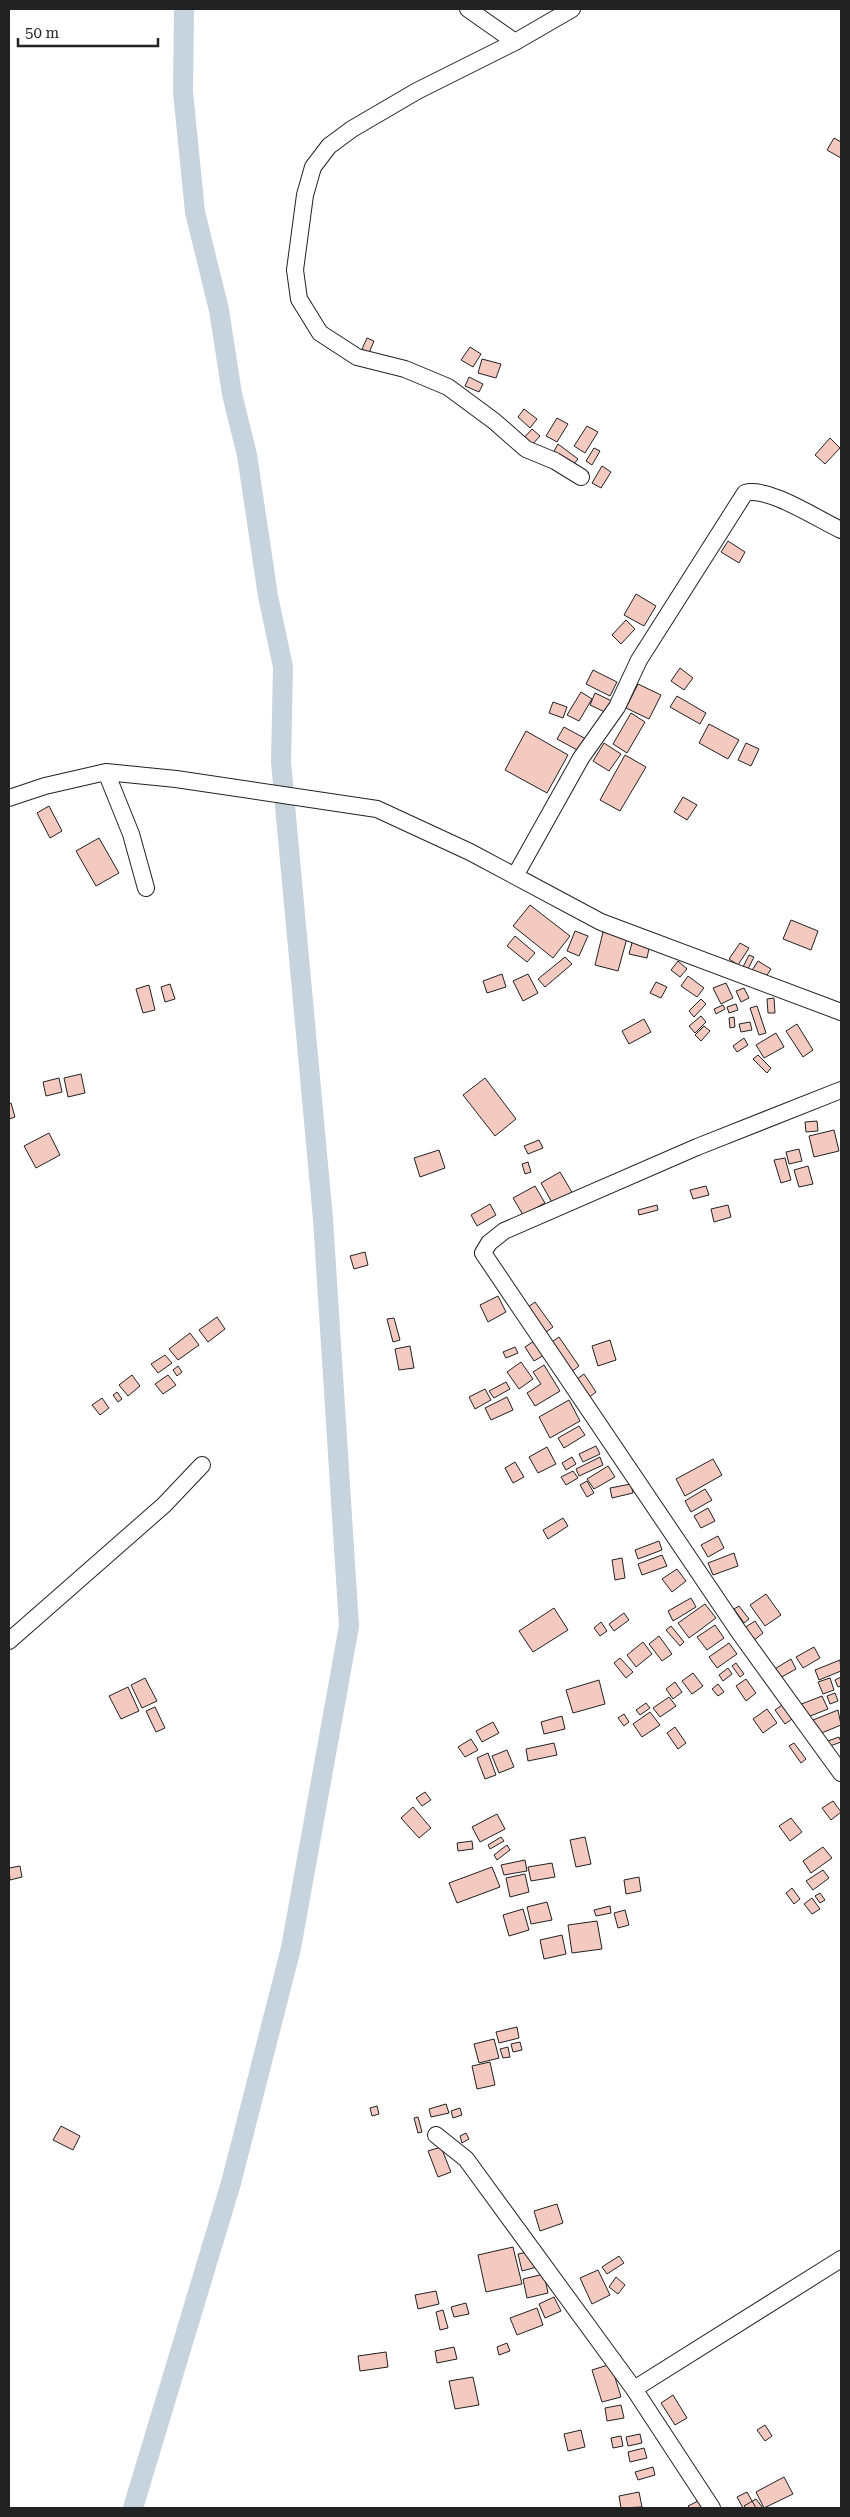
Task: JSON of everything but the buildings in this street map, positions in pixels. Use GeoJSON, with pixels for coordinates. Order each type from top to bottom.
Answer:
{"type":"FeatureCollection","features":[{"type":"Feature","properties":{"kind":"street"},"geometry":{"type":"LineString","coordinates":[[468,9],[514,42]]}},
{"type":"Feature","properties":{"kind":"street"},"geometry":{"type":"LineString","coordinates":[[572,9],[514,42],[417,91],[360,124],[324,153],[313,166],[305,195],[295,270],[299,299],[320,332],[356,357],[405,369],[448,387],[494,421],[526,449],[555,461],[581,477]]}},
{"type":"Feature","properties":{"kind":"street"},"geometry":{"type":"LineString","coordinates":[[515,876],[581,758],[617,707],[639,660],[746,493],[752,491],[766,493],[841,530]]}},
{"type":"Feature","properties":{"kind":"street"},"geometry":{"type":"LineString","coordinates":[[106,772],[131,834],[146,888]]}},
{"type":"Feature","properties":{"kind":"street"},"geometry":{"type":"LineString","coordinates":[[9,798],[45,786],[106,772],[176,779],[377,809],[470,852],[601,922],[841,1012]]}},
{"type":"Feature","properties":{"kind":"street"},"geometry":{"type":"LineString","coordinates":[[841,1090],[697,1147],[529,1220],[504,1232],[489,1243],[484,1253],[739,1632],[841,1773]]}},
{"type":"Feature","properties":{"kind":"street"},"geometry":{"type":"LineString","coordinates":[[9,1641],[164,1505],[202,1465]]}},
{"type":"Feature","properties":{"kind":"street"},"geometry":{"type":"LineString","coordinates":[[436,2135],[466,2159],[634,2389],[712,2508]]}},
{"type":"Feature","properties":{"kind":"street"},"geometry":{"type":"LineString","coordinates":[[634,2389],[841,2259]]}},
{"type":"Feature","properties":{"kind":"waterway"},"geometry":{"type":"LineString","coordinates":[[133,2508],[231,2183],[291,1948],[349,1626],[323,1219],[281,762],[283,667],[268,596],[247,455],[232,394],[219,310],[195,212],[183,92],[184,9]]}}]}
